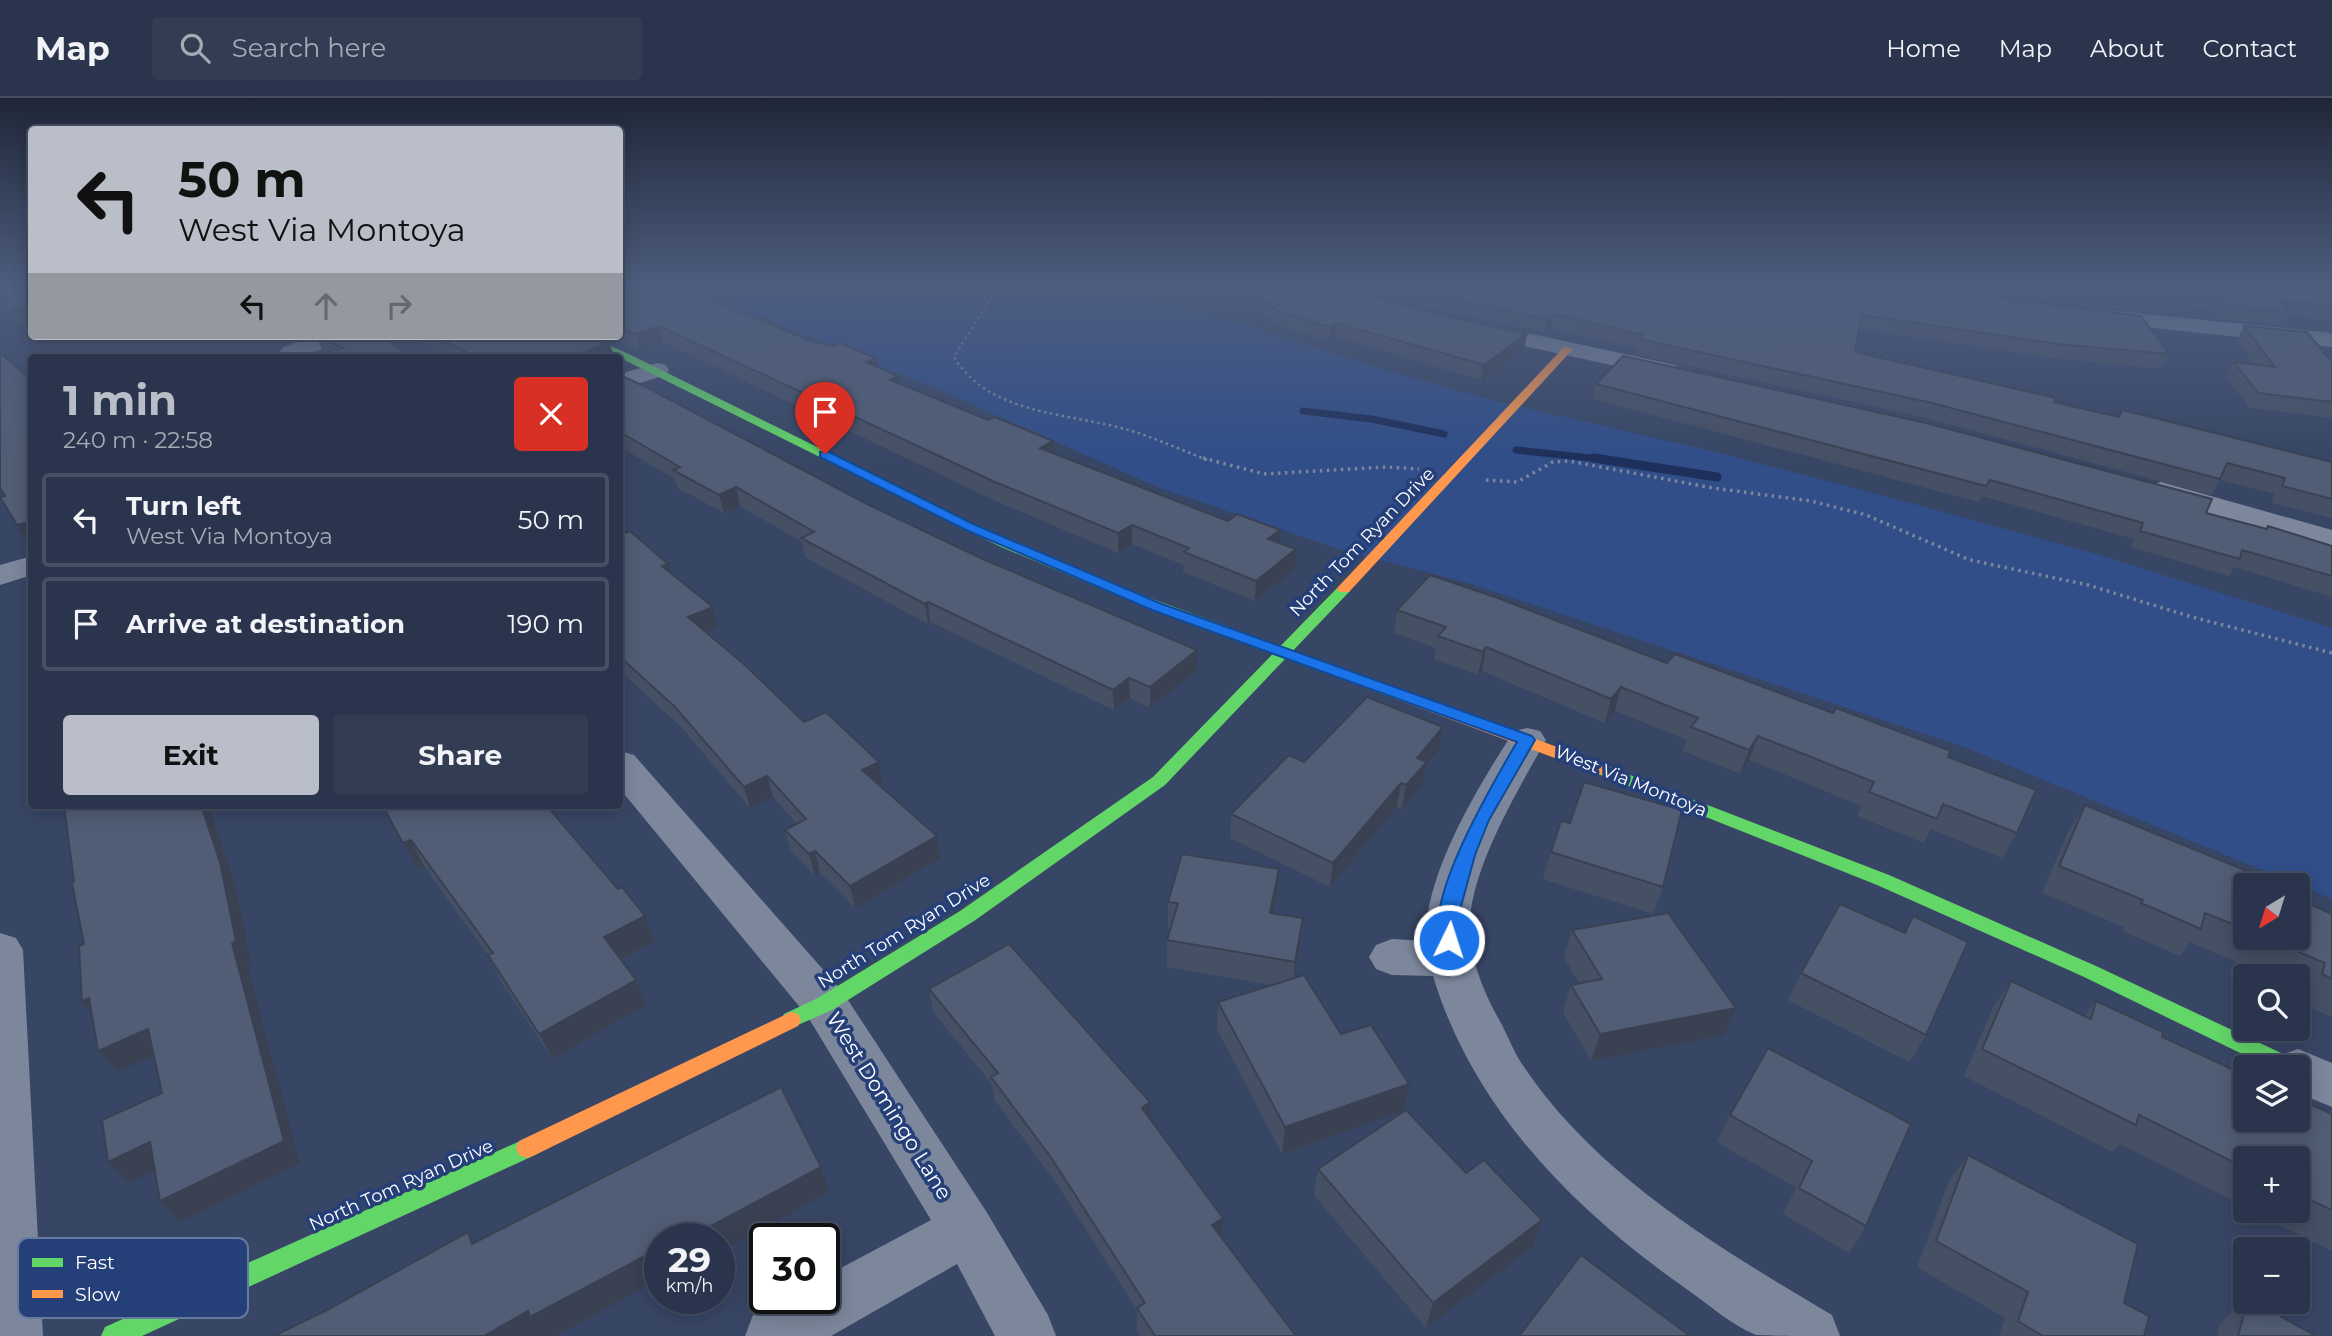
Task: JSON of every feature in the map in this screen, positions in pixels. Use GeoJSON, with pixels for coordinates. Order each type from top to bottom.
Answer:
{"type":"FeatureCollection","features":[{"type":"Feature","properties":{"kind":"street"},"geometry":{"type":"LineString","coordinates":[[291,352],[316,344]]}},
{"type":"Feature","properties":{"kind":"street","name":"West Via Montoya"},"geometry":{"type":"LineString","coordinates":[[598,344],[621,354]]}},
{"type":"Feature","properties":{"kind":"street"},"geometry":{"type":"LineString","coordinates":[[1544,344],[1690,375]]}},
{"type":"Feature","properties":{"kind":"street","name":"North Tom Ryan Drive"},"geometry":{"type":"LineString","coordinates":[[248,1275],[498,1162],[825,1004],[967,916],[1159,781],[1453,475],[1567,349]]}},
{"type":"Feature","properties":{"kind":"street","name":"West Via Montoya"},"geometry":{"type":"LineString","coordinates":[[623,355],[968,527],[1157,607],[1527,740],[1883,880],[2089,971],[2266,1055]]}},
{"type":"Feature","properties":{"kind":"street"},"geometry":{"type":"LineString","coordinates":[[623,381],[657,370]]}},
{"type":"Feature","properties":{"kind":"street"},"geometry":{"type":"LineString","coordinates":[[2142,486],[2332,539]]}},
{"type":"Feature","properties":{"kind":"street"},"geometry":{"type":"LineString","coordinates":[[0,575],[28,566]]}},
{"type":"Feature","properties":{"kind":"street"},"geometry":{"type":"LineString","coordinates":[[1527,740],[1480,820],[1466,855],[1448,921],[1451,959],[1458,985],[1509,1087],[1558,1146],[1616,1205],[1704,1271],[1811,1336]]}},
{"type":"Feature","properties":{"kind":"street","name":"West Domingo Lane"},"geometry":{"type":"LineString","coordinates":[[623,768],[825,1004],[967,1229],[1027,1336]]}},
{"type":"Feature","properties":{"kind":"street"},"geometry":{"type":"LineString","coordinates":[[0,950],[14,1336]]}},
{"type":"Feature","properties":{"kind":"street"},"geometry":{"type":"LineString","coordinates":[[1392,957],[1451,959]]}},
{"type":"Feature","properties":{"kind":"street","name":"West Via Montoya"},"geometry":{"type":"LineString","coordinates":[[2310,1076],[2332,1086]]}},
{"type":"Feature","properties":{"kind":"street"},"geometry":{"type":"LineString","coordinates":[[774,1336],[967,1229]]}},
{"type":"Feature","properties":{"kind":"street","name":"North Tom Ryan Drive"},"geometry":{"type":"LineString","coordinates":[[114,1336],[154,1318]]}},
{"type":"Feature","properties":{"kind":"path"},"geometry":{"type":"LineString","coordinates":[[962,344],[954,357],[963,372],[1010,403],[1131,431],[1222,466],[1264,474],[1386,467],[1517,482],[1553,463],[1569,461],[1713,488],[1811,501],[1866,515],[1969,560],[2088,585],[2192,617],[2332,653]]}},
{"type":"Feature","properties":{"kind":"shaded area"},"geometry":{"type":"Polygon","coordinates":[[[827,344],[1304,344],[1492,400],[1724,454],[2096,554],[2332,628],[2332,899],[2310,890],[2310,873],[2269,873],[1962,746],[1465,582],[1342,550],[1160,488],[946,393],[827,344]]]}},
{"type":"Feature","properties":{"kind":"building"},"geometry":{"type":"Polygon","coordinates":[[[334,344],[392,344],[406,354],[318,354],[343,348],[334,344]]]}},
{"type":"Feature","properties":{"kind":"building"},"geometry":{"type":"Polygon","coordinates":[[[450,344],[608,344],[579,354],[470,354],[450,344]]]}},
{"type":"Feature","properties":{"kind":"building"},"geometry":{"type":"Polygon","coordinates":[[[697,344],[833,346],[842,344],[876,358],[866,362],[898,376],[890,380],[988,420],[995,417],[1053,441],[1040,448],[1228,521],[1237,514],[1280,530],[1268,539],[1296,549],[1256,581],[1184,552],[1189,548],[1132,525],[1118,533],[995,482],[697,344]]]}},
{"type":"Feature","properties":{"kind":"building"},"geometry":{"type":"Polygon","coordinates":[[[1410,344],[1513,344],[1484,365],[1410,344]]]}},
{"type":"Feature","properties":{"kind":"building"},"geometry":{"type":"Polygon","coordinates":[[[1661,344],[1857,344],[1855,352],[2056,398],[2054,402],[2119,417],[2122,410],[2332,462],[2332,499],[2282,486],[2285,478],[2227,463],[2220,479],[1932,403],[1661,344]]]}},
{"type":"Feature","properties":{"kind":"building"},"geometry":{"type":"Polygon","coordinates":[[[2058,344],[2161,344],[2169,354],[2058,344]]]}},
{"type":"Feature","properties":{"kind":"building"},"geometry":{"type":"Polygon","coordinates":[[[2257,344],[2317,344],[2332,362],[2332,402],[2258,393],[2234,362],[2275,367],[2257,344]]]}},
{"type":"Feature","properties":{"kind":"building"},"geometry":{"type":"Polygon","coordinates":[[[0,353],[28,377],[28,522],[17,525],[0,497],[5,496],[0,488],[0,353]]]}},
{"type":"Feature","properties":{"kind":"building"},"geometry":{"type":"Polygon","coordinates":[[[1623,356],[1926,423],[2212,499],[2206,513],[2267,529],[2268,526],[2332,546],[2332,576],[2242,550],[2240,559],[2140,531],[2143,523],[1990,480],[1986,486],[1596,384],[1623,356]]]}},
{"type":"Feature","properties":{"kind":"building"},"geometry":{"type":"Polygon","coordinates":[[[623,376],[869,505],[985,560],[1197,650],[1150,687],[1129,678],[1113,690],[928,602],[925,604],[801,538],[814,532],[736,487],[719,495],[673,470],[680,467],[623,434],[623,376]]]}},
{"type":"Feature","properties":{"kind":"building"},"geometry":{"type":"Polygon","coordinates":[[[630,531],[668,564],[662,566],[713,607],[688,617],[745,665],[804,722],[826,712],[879,762],[862,770],[937,836],[850,886],[815,851],[809,854],[785,830],[806,819],[767,776],[744,787],[675,707],[623,660],[623,534],[630,531]]]}},
{"type":"Feature","properties":{"kind":"building"},"geometry":{"type":"Polygon","coordinates":[[[1430,575],[1667,663],[1675,654],[1833,713],[1836,708],[1951,751],[1948,757],[2036,790],[2017,833],[1943,804],[1937,819],[1869,792],[1874,782],[1758,736],[1749,750],[1691,727],[1698,718],[1621,687],[1611,699],[1486,647],[1483,652],[1438,636],[1446,627],[1397,610],[1430,575]]]}},
{"type":"Feature","properties":{"kind":"building"},"geometry":{"type":"Polygon","coordinates":[[[1367,697],[1443,727],[1417,758],[1427,762],[1406,785],[1401,783],[1333,863],[1231,814],[1289,755],[1304,762],[1367,697]]]}},
{"type":"Feature","properties":{"kind":"building"},"geometry":{"type":"Polygon","coordinates":[[[1584,782],[1682,810],[1663,887],[1551,852],[1561,821],[1570,823],[1584,782]]]}},
{"type":"Feature","properties":{"kind":"building"},"geometry":{"type":"Polygon","coordinates":[[[2085,805],[2252,873],[2233,873],[2233,924],[2205,913],[2201,929],[2141,903],[2143,900],[2059,866],[2085,805]]]}},
{"type":"Feature","properties":{"kind":"building"},"geometry":{"type":"Polygon","coordinates":[[[64,809],[202,809],[220,862],[236,941],[232,943],[284,1141],[160,1201],[150,1142],[108,1162],[102,1120],[162,1093],[148,1029],[98,1051],[89,998],[82,1001],[79,946],[84,944],[72,883],[74,881],[64,809]]]}},
{"type":"Feature","properties":{"kind":"building"},"geometry":{"type":"Polygon","coordinates":[[[549,809],[618,889],[622,887],[645,916],[604,937],[636,980],[539,1034],[488,955],[493,953],[411,840],[403,843],[385,810],[549,809]]]}},
{"type":"Feature","properties":{"kind":"building"},"geometry":{"type":"Polygon","coordinates":[[[1182,854],[1279,869],[1270,913],[1303,918],[1295,962],[1167,940],[1178,903],[1168,902],[1182,854]]]}},
{"type":"Feature","properties":{"kind":"building"},"geometry":{"type":"Polygon","coordinates":[[[1840,904],[1905,933],[1913,916],[1968,942],[1926,1035],[1801,973],[1840,904]]]}},
{"type":"Feature","properties":{"kind":"building"},"geometry":{"type":"Polygon","coordinates":[[[2310,904],[2332,914],[2332,979],[2322,974],[2325,963],[2294,950],[2310,950],[2310,904]]]}},
{"type":"Feature","properties":{"kind":"building"},"geometry":{"type":"Polygon","coordinates":[[[1668,913],[1736,1008],[1600,1034],[1571,985],[1602,979],[1572,930],[1668,913]]]}},
{"type":"Feature","properties":{"kind":"building"},"geometry":{"type":"Polygon","coordinates":[[[1009,944],[1150,1102],[1142,1108],[1223,1218],[1212,1225],[1296,1336],[1155,1336],[1137,1308],[1145,1303],[1050,1156],[991,1077],[998,1073],[929,989],[1009,944]]]}},
{"type":"Feature","properties":{"kind":"building"},"geometry":{"type":"Polygon","coordinates":[[[1304,975],[1341,1034],[1371,1025],[1409,1084],[1285,1127],[1218,1002],[1304,975]]]}},
{"type":"Feature","properties":{"kind":"building"},"geometry":{"type":"Polygon","coordinates":[[[2011,981],[2091,1019],[2096,1001],[2163,1032],[2162,1037],[2233,1070],[2233,1132],[2310,1132],[2310,1104],[2332,1114],[2332,1210],[2310,1200],[2310,1146],[2233,1146],[2233,1162],[2139,1115],[2136,1125],[1982,1049],[2011,981]]]}},
{"type":"Feature","properties":{"kind":"building"},"geometry":{"type":"Polygon","coordinates":[[[1768,1048],[1911,1124],[1866,1226],[1799,1188],[1812,1161],[1730,1115],[1768,1048]]]}},
{"type":"Feature","properties":{"kind":"building"},"geometry":{"type":"Polygon","coordinates":[[[781,1087],[821,1167],[717,1223],[644,1223],[644,1256],[530,1317],[528,1311],[484,1336],[274,1336],[327,1310],[468,1232],[472,1244],[781,1087]]]}},
{"type":"Feature","properties":{"kind":"building"},"geometry":{"type":"Polygon","coordinates":[[[1406,1110],[1466,1173],[1484,1160],[1542,1220],[1433,1303],[1318,1169],[1406,1110]]]}},
{"type":"Feature","properties":{"kind":"building"},"geometry":{"type":"Polygon","coordinates":[[[1968,1155],[2138,1244],[2124,1303],[2149,1316],[2144,1336],[2043,1336],[2018,1321],[2028,1292],[1936,1241],[1968,1155]]]}},
{"type":"Feature","properties":{"kind":"building"},"geometry":{"type":"Polygon","coordinates":[[[1581,1255],[1690,1336],[1519,1336],[1581,1255]]]}},
{"type":"Feature","properties":{"kind":"building"},"geometry":{"type":"Polygon","coordinates":[[[2244,1314],[2277,1314],[2316,1336],[2238,1336],[2244,1314]]]}},
{"type":"Feature","properties":{"kind":"waterway"},"geometry":{"type":"LineString","coordinates":[[1303,411],[1372,419],[1444,434]]}},
{"type":"Feature","properties":{"kind":"waterway"},"geometry":{"type":"LineString","coordinates":[[1516,450],[1602,459]]}},
{"type":"Feature","properties":{"kind":"waterway"},"geometry":{"type":"LineString","coordinates":[[1594,458],[1602,459]]}},
{"type":"Feature","properties":{"kind":"waterway"},"geometry":{"type":"LineString","coordinates":[[1602,459],[1609,460]]}},
{"type":"Feature","properties":{"kind":"waterway"},"geometry":{"type":"LineString","coordinates":[[1602,459],[1717,477]]}},
{"type":"Feature","properties":{"kind":"traffic: fast"},"geometry":{"type":"LineString","coordinates":[[597,344],[619,354]]}},
{"type":"Feature","properties":{"kind":"traffic: fast"},"geometry":{"type":"LineString","coordinates":[[623,356],[1003,544],[1263,645]]}},
{"type":"Feature","properties":{"kind":"traffic: fast"},"geometry":{"type":"LineString","coordinates":[[791,1020],[825,1004],[967,916],[1159,781],[1344,589]]}},
{"type":"Feature","properties":{"kind":"traffic: fast"},"geometry":{"type":"LineString","coordinates":[[1604,770],[1883,880],[2089,971],[2266,1055]]}},
{"type":"Feature","properties":{"kind":"traffic: fast"},"geometry":{"type":"LineString","coordinates":[[248,1275],[527,1148]]}},
{"type":"Feature","properties":{"kind":"traffic: fast"},"geometry":{"type":"LineString","coordinates":[[114,1336],[154,1318]]}},
{"type":"Feature","properties":{"kind":"traffic: slow"},"geometry":{"type":"LineString","coordinates":[[1344,589],[1568,349]]}},
{"type":"Feature","properties":{"kind":"traffic: slow"},"geometry":{"type":"LineString","coordinates":[[1263,645],[1604,770]]}},
{"type":"Feature","properties":{"kind":"traffic: slow"},"geometry":{"type":"LineString","coordinates":[[527,1148],[791,1020]]}},
{"type":"Feature","properties":{"kind":"route"},"geometry":{"type":"LineString","coordinates":[[825,454],[968,527],[1157,607],[1527,740],[1480,820],[1466,855],[1448,921],[1449,940]]}}]}
